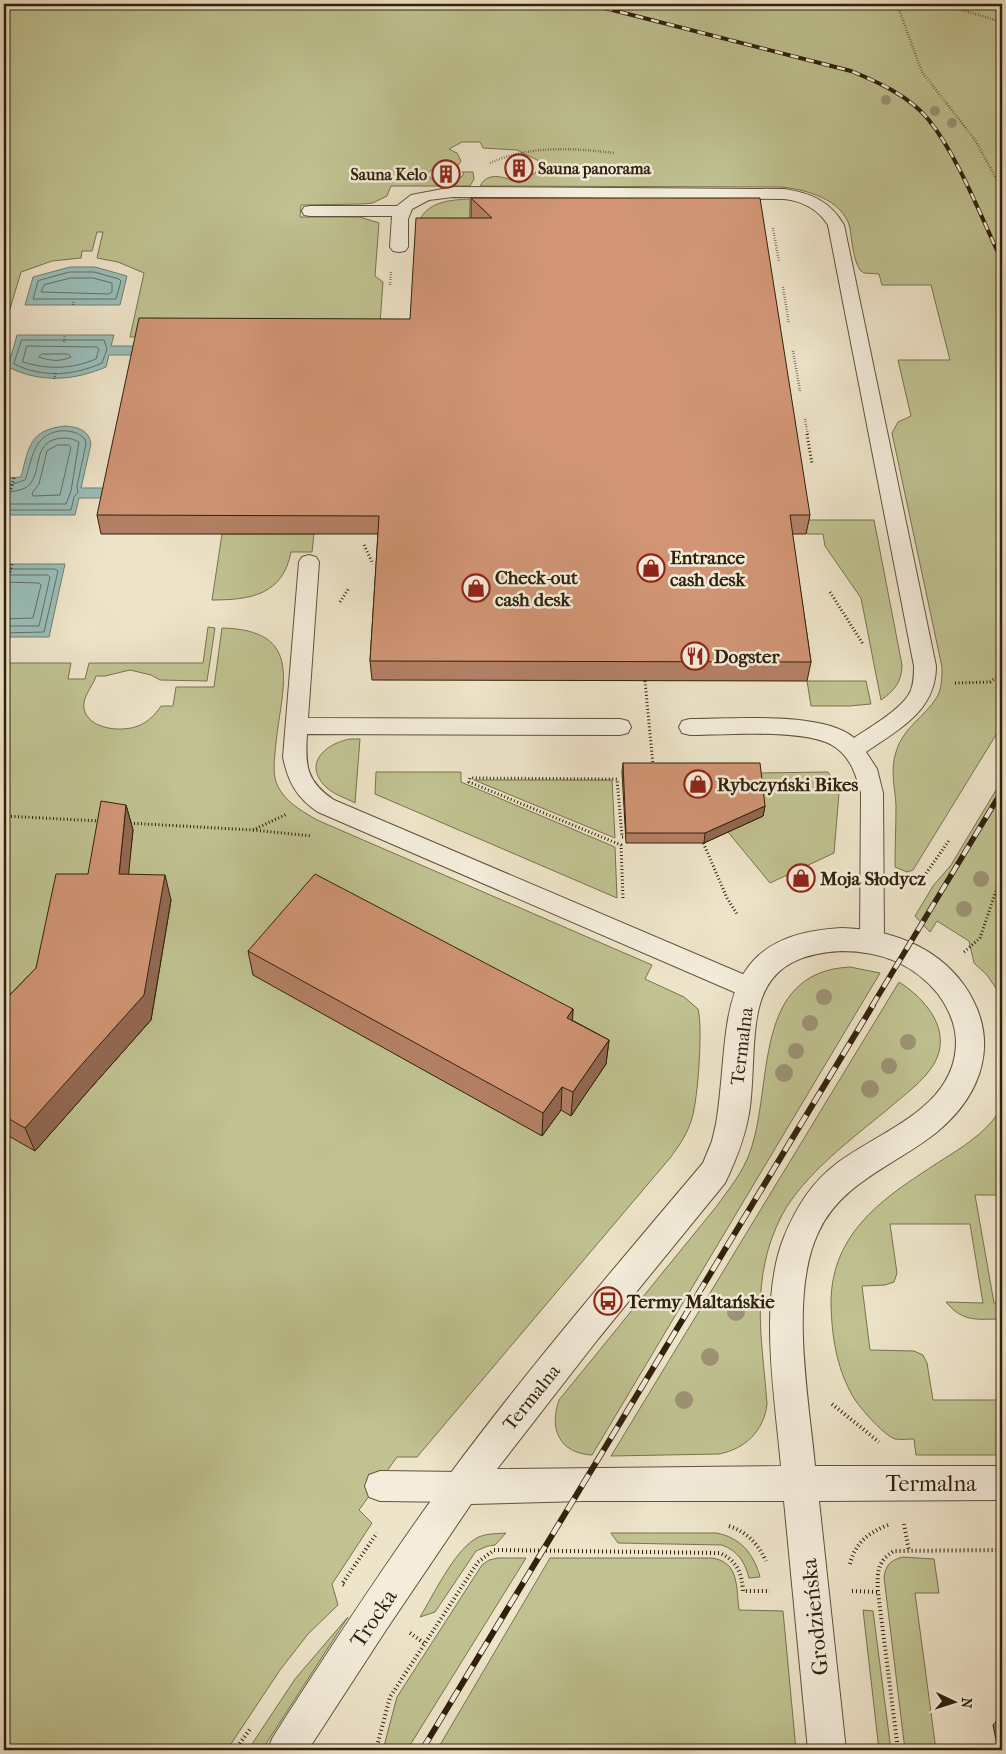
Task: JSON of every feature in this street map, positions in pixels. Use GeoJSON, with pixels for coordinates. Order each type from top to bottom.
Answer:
{"type":"FeatureCollection","features":[{"type":"Feature","properties":{"kind":"street","name":"Termalna"},"geometry":{"type":"LineString","coordinates":[[462,1487],[608,1301],[714,1173],[722,1160],[730,1133],[742,1019],[750,988],[770,962],[793,950],[827,940],[872,942],[905,952],[941,977],[956,994],[965,1014],[971,1039],[971,1054],[962,1082],[942,1109],[926,1123],[858,1166],[837,1182],[819,1201],[805,1228],[792,1263],[786,1308],[799,1484]]}},
{"type":"Feature","properties":{"kind":"street","name":"Termalna"},"geometry":{"type":"LineString","coordinates":[[462,1487],[584,1484],[1002,1483]]}},
{"type":"Feature","properties":{"kind":"street","name":"Grodzieńska"},"geometry":{"type":"LineString","coordinates":[[799,1484],[828,1750]]}},
{"type":"Feature","properties":{"kind":"street","name":"Trocka"},"geometry":{"type":"LineString","coordinates":[[286,1750],[365,1628],[462,1487]]}},
{"type":"Feature","properties":{"kind":"lane"},"geometry":{"type":"LineString","coordinates":[[399,247],[401,211],[406,205],[424,196],[453,192],[771,193],[795,195],[805,198],[825,209],[832,216],[836,225],[925,666],[925,680],[921,694],[912,706],[852,750]]}},
{"type":"Feature","properties":{"kind":"lane"},"geometry":{"type":"LineString","coordinates":[[310,211],[401,211]]}},
{"type":"Feature","properties":{"kind":"lane"},"geometry":{"type":"LineString","coordinates":[[309,562],[294,757],[300,782],[314,798],[326,806],[750,988]]}},
{"type":"Feature","properties":{"kind":"lane"},"geometry":{"type":"LineString","coordinates":[[296,726],[620,727]]}},
{"type":"Feature","properties":{"kind":"lane"},"geometry":{"type":"LineString","coordinates":[[690,727],[798,728],[830,734],[843,741],[852,750],[866,769],[872,793],[872,942]]}},
{"type":"Feature","properties":{"kind":"lane"},"geometry":{"type":"LineString","coordinates":[[380,1486],[462,1487]]}},
{"type":"Feature","properties":{"kind":"path"},"geometry":{"type":"LineString","coordinates":[[897,4],[922,72],[975,140],[1002,189]]}},
{"type":"Feature","properties":{"kind":"path"},"geometry":{"type":"LineString","coordinates":[[942,4],[1002,22]]}},
{"type":"Feature","properties":{"kind":"path"},"geometry":{"type":"LineString","coordinates":[[486,167],[503,156],[517,152],[578,150],[615,153]]}},
{"type":"Feature","properties":{"kind":"path"},"geometry":{"type":"LineString","coordinates":[[773,228],[778,262]]}},
{"type":"Feature","properties":{"kind":"path"},"geometry":{"type":"LineString","coordinates":[[783,288],[789,324]]}},
{"type":"Feature","properties":{"kind":"path"},"geometry":{"type":"LineString","coordinates":[[73,305],[74,300]]}},
{"type":"Feature","properties":{"kind":"path"},"geometry":{"type":"LineString","coordinates":[[64,342],[65,335]]}},
{"type":"Feature","properties":{"kind":"path"},"geometry":{"type":"LineString","coordinates":[[793,351],[800,391]]}},
{"type":"Feature","properties":{"kind":"path"},"geometry":{"type":"LineString","coordinates":[[54,379],[56,372]]}},
{"type":"Feature","properties":{"kind":"path"},"geometry":{"type":"LineString","coordinates":[[804,419],[812,464]]}},
{"type":"Feature","properties":{"kind":"path"},"geometry":{"type":"LineString","coordinates":[[11,489],[14,478]]}},
{"type":"Feature","properties":{"kind":"path"},"geometry":{"type":"LineString","coordinates":[[364,545],[373,564]]}},
{"type":"Feature","properties":{"kind":"path"},"geometry":{"type":"LineString","coordinates":[[10,572],[12,564]]}},
{"type":"Feature","properties":{"kind":"path"},"geometry":{"type":"LineString","coordinates":[[830,592],[864,644]]}},
{"type":"Feature","properties":{"kind":"path"},"geometry":{"type":"LineString","coordinates":[[950,683],[990,682],[1002,674]]}},
{"type":"Feature","properties":{"kind":"path"},"geometry":{"type":"LineString","coordinates":[[646,681],[654,772]]}},
{"type":"Feature","properties":{"kind":"path"},"geometry":{"type":"LineString","coordinates":[[623,900],[621,845],[469,782],[470,778],[617,779],[622,837],[635,838]]}},
{"type":"Feature","properties":{"kind":"path"},"geometry":{"type":"LineString","coordinates":[[253,830],[297,809],[314,798]]}},
{"type":"Feature","properties":{"kind":"path"},"geometry":{"type":"LineString","coordinates":[[4,816],[104,821]]}},
{"type":"Feature","properties":{"kind":"path"},"geometry":{"type":"LineString","coordinates":[[124,822],[316,836]]}},
{"type":"Feature","properties":{"kind":"path"},"geometry":{"type":"LineString","coordinates":[[698,835],[704,842],[727,898],[737,914]]}},
{"type":"Feature","properties":{"kind":"path"},"geometry":{"type":"LineString","coordinates":[[920,882],[950,839]]}},
{"type":"Feature","properties":{"kind":"path"},"geometry":{"type":"LineString","coordinates":[[958,957],[980,938],[1002,873]]}},
{"type":"Feature","properties":{"kind":"path"},"geometry":{"type":"LineString","coordinates":[[720,1523],[744,1532],[756,1542],[767,1565]]}},
{"type":"Feature","properties":{"kind":"path"},"geometry":{"type":"LineString","coordinates":[[850,1566],[851,1558],[859,1541],[871,1531],[892,1524]]}},
{"type":"Feature","properties":{"kind":"path"},"geometry":{"type":"LineString","coordinates":[[898,1524],[914,1524]]}},
{"type":"Feature","properties":{"kind":"path"},"geometry":{"type":"LineString","coordinates":[[376,1750],[390,1697],[478,1562],[494,1550],[720,1553],[729,1556],[737,1564],[742,1574],[743,1591],[771,1591],[770,1584]]}},
{"type":"Feature","properties":{"kind":"path"},"geometry":{"type":"LineString","coordinates":[[898,1750],[878,1592],[877,1570],[880,1564],[886,1555],[894,1551],[1002,1550]]}},
{"type":"Feature","properties":{"kind":"path"},"geometry":{"type":"LineString","coordinates":[[849,1583],[852,1600]]}},
{"type":"Feature","properties":{"kind":"path"},"geometry":{"type":"LineString","coordinates":[[867,1592],[878,1592]]}},
{"type":"Feature","properties":{"kind":"green space"},"geometry":{"type":"Polygon","coordinates":[[[4,4],[1002,4],[1002,725],[913,870],[907,872],[895,867],[896,805],[893,772],[894,759],[899,743],[939,694],[942,667],[892,433],[898,422],[911,416],[898,360],[950,360],[931,285],[882,285],[879,274],[864,273],[860,270],[854,255],[850,228],[846,218],[831,203],[811,193],[780,187],[480,186],[483,181],[493,177],[519,183],[547,165],[517,150],[483,148],[480,142],[462,142],[449,149],[457,153],[461,161],[457,167],[455,165],[437,165],[427,174],[436,183],[455,183],[464,174],[462,172],[473,172],[474,179],[470,186],[391,186],[387,196],[373,203],[301,205],[300,217],[360,217],[379,223],[375,276],[383,282],[379,338],[130,337],[144,273],[118,262],[97,258],[103,232],[97,232],[92,251],[82,251],[81,258],[52,261],[21,272],[4,329],[4,4]]]}},
{"type":"Feature","properties":{"kind":"green space"},"geometry":{"type":"Polygon","coordinates":[[[470,199],[469,236],[418,224],[422,216],[433,206],[447,201],[470,199]]]}},
{"type":"Feature","properties":{"kind":"green space"},"geometry":{"type":"Polygon","coordinates":[[[804,520],[874,520],[902,665],[901,676],[896,686],[881,700],[861,598],[825,546],[823,534],[807,534],[804,520]]]}},
{"type":"Feature","properties":{"kind":"green space"},"geometry":{"type":"Polygon","coordinates":[[[222,534],[314,534],[312,552],[291,552],[281,578],[273,586],[263,592],[239,599],[212,600],[222,534]]]}},
{"type":"Feature","properties":{"kind":"green space"},"geometry":{"type":"Polygon","coordinates":[[[208,627],[215,628],[207,681],[160,680],[151,675],[130,670],[105,676],[96,676],[84,702],[85,712],[89,718],[94,723],[108,728],[132,728],[148,720],[161,706],[173,706],[176,687],[214,687],[222,628],[248,631],[266,639],[277,650],[282,664],[282,701],[274,769],[275,778],[286,798],[317,820],[652,965],[645,979],[684,997],[698,1009],[700,1046],[694,1109],[686,1134],[670,1158],[417,1457],[397,1457],[359,1510],[372,1523],[332,1584],[338,1605],[308,1634],[280,1670],[227,1750],[4,1750],[4,663],[71,663],[68,679],[85,679],[89,663],[203,663],[208,627]]]}},
{"type":"Feature","properties":{"kind":"green space"},"geometry":{"type":"Polygon","coordinates":[[[807,681],[866,681],[871,704],[811,706],[807,681]]]}},
{"type":"Feature","properties":{"kind":"green space"},"geometry":{"type":"Polygon","coordinates":[[[350,739],[360,739],[355,803],[327,788],[316,771],[319,757],[325,751],[350,739]]]}},
{"type":"Feature","properties":{"kind":"green space"},"geometry":{"type":"Polygon","coordinates":[[[376,772],[461,772],[461,782],[615,847],[617,898],[375,794],[376,772]]]}},
{"type":"Feature","properties":{"kind":"green space"},"geometry":{"type":"Polygon","coordinates":[[[828,772],[839,793],[834,853],[770,883],[728,832],[763,816],[759,773],[828,772]]]}},
{"type":"Feature","properties":{"kind":"green space"},"geometry":{"type":"Polygon","coordinates":[[[474,780],[612,780],[615,838],[474,780]]]}},
{"type":"Feature","properties":{"kind":"green space"},"geometry":{"type":"Polygon","coordinates":[[[1002,780],[1002,997],[987,975],[974,963],[969,941],[937,921],[930,932],[915,916],[933,886],[951,865],[1002,780]]]}},
{"type":"Feature","properties":{"kind":"green space"},"geometry":{"type":"Polygon","coordinates":[[[850,967],[880,973],[592,1455],[572,1450],[559,1438],[556,1430],[556,1411],[559,1400],[716,1207],[744,1166],[757,1125],[772,1036],[781,1010],[796,989],[818,974],[850,967]]]}},
{"type":"Feature","properties":{"kind":"green space"},"geometry":{"type":"Polygon","coordinates":[[[899,982],[919,997],[934,1017],[940,1040],[939,1052],[934,1064],[924,1077],[816,1171],[791,1200],[782,1215],[765,1262],[761,1285],[761,1332],[767,1404],[762,1422],[752,1437],[728,1452],[719,1454],[611,1456],[899,982]]]}},
{"type":"Feature","properties":{"kind":"green space"},"geometry":{"type":"Polygon","coordinates":[[[1002,1106],[1002,1195],[975,1195],[994,1303],[1002,1303],[1002,1319],[965,1317],[952,1309],[946,1302],[983,1303],[970,1224],[890,1224],[897,1273],[894,1282],[885,1285],[862,1286],[870,1350],[914,1351],[923,1355],[927,1363],[933,1400],[1002,1400],[1002,1455],[916,1455],[914,1439],[895,1439],[884,1432],[870,1419],[851,1393],[838,1361],[832,1328],[833,1278],[841,1254],[853,1233],[869,1215],[907,1183],[972,1140],[986,1128],[1002,1106]]]}},
{"type":"Feature","properties":{"kind":"green space"},"geometry":{"type":"Polygon","coordinates":[[[506,1533],[495,1545],[476,1551],[435,1612],[420,1617],[444,1575],[467,1545],[482,1536],[506,1533]]]}},
{"type":"Feature","properties":{"kind":"green space"},"geometry":{"type":"Polygon","coordinates":[[[611,1533],[716,1533],[725,1535],[739,1543],[750,1554],[760,1577],[749,1578],[737,1554],[722,1545],[618,1543],[611,1533]]]}},
{"type":"Feature","properties":{"kind":"green space"},"geometry":{"type":"Polygon","coordinates":[[[902,1557],[934,1559],[939,1593],[915,1593],[936,1750],[905,1750],[884,1577],[889,1564],[902,1557]]]}},
{"type":"Feature","properties":{"kind":"green space"},"geometry":{"type":"Polygon","coordinates":[[[498,1558],[526,1558],[407,1750],[383,1750],[397,1697],[482,1565],[489,1560],[498,1558]]]}},
{"type":"Feature","properties":{"kind":"green space"},"geometry":{"type":"Polygon","coordinates":[[[550,1558],[712,1558],[728,1565],[737,1585],[739,1610],[783,1611],[796,1750],[437,1750],[550,1558]]]}},
{"type":"Feature","properties":{"kind":"green space"},"geometry":{"type":"Polygon","coordinates":[[[863,1610],[873,1611],[891,1750],[879,1750],[863,1610]]]}},
{"type":"Feature","properties":{"kind":"green space"},"geometry":{"type":"Polygon","coordinates":[[[348,1617],[262,1750],[248,1750],[295,1679],[348,1617]]]}},
{"type":"Feature","properties":{"kind":"water"},"geometry":{"type":"Polygon","coordinates":[[[70,267],[95,267],[127,276],[120,305],[25,305],[33,277],[70,267]]]}},
{"type":"Feature","properties":{"kind":"water"},"geometry":{"type":"Polygon","coordinates":[[[17,335],[114,335],[111,346],[141,346],[139,355],[109,355],[106,367],[94,372],[69,377],[44,378],[32,376],[8,367],[17,335]]]}},
{"type":"Feature","properties":{"kind":"water"},"geometry":{"type":"Polygon","coordinates":[[[65,426],[82,430],[90,439],[91,444],[81,488],[111,488],[109,498],[79,498],[75,515],[4,515],[4,490],[7,478],[21,477],[29,449],[37,436],[44,431],[65,426]]]}},
{"type":"Feature","properties":{"kind":"water"},"geometry":{"type":"Polygon","coordinates":[[[4,564],[65,564],[49,637],[4,637],[4,564]]]}},
{"type":"Feature","properties":{"kind":"building"},"geometry":{"type":"Polygon","coordinates":[[[471,198],[760,198],[810,515],[790,515],[811,662],[370,661],[379,516],[97,515],[139,318],[410,319],[416,218],[492,218],[471,198]]]}},
{"type":"Feature","properties":{"kind":"building"},"geometry":{"type":"Polygon","coordinates":[[[623,763],[760,763],[765,806],[705,833],[626,833],[623,763]]]}},
{"type":"Feature","properties":{"kind":"building"},"geometry":{"type":"Polygon","coordinates":[[[101,801],[126,805],[119,874],[165,875],[144,995],[25,1128],[4,1116],[4,1001],[36,968],[56,874],[88,874],[101,801]]]}},
{"type":"Feature","properties":{"kind":"building"},"geometry":{"type":"Polygon","coordinates":[[[315,874],[573,1009],[567,1018],[609,1040],[573,1092],[562,1087],[543,1113],[248,951],[315,874]]]}},
{"type":"Feature","properties":{"kind":"railway"},"geometry":{"type":"LineString","coordinates":[[589,4],[851,71],[882,85],[912,103],[928,119],[949,151],[1002,261]]}},
{"type":"Feature","properties":{"kind":"railway"},"geometry":{"type":"LineString","coordinates":[[872,1006],[1002,791]]}},
{"type":"Feature","properties":{"kind":"railway"},"geometry":{"type":"LineString","coordinates":[[422,1750],[873,1005]]}},
{"type":"Feature","properties":{"kind":"place","name":"Sauna panorama"},"geometry":{"type":"Point","coordinates":[519,168]}},
{"type":"Feature","properties":{"kind":"place","name":"Sauna Kelo"},"geometry":{"type":"Point","coordinates":[446,174]}},
{"type":"Feature","properties":{"kind":"place","name":"Entrance cash desk"},"geometry":{"type":"Point","coordinates":[651,568]}},
{"type":"Feature","properties":{"kind":"place","name":"Check-out cash desk"},"geometry":{"type":"Point","coordinates":[476,588]}},
{"type":"Feature","properties":{"kind":"place","name":"Dogster"},"geometry":{"type":"Point","coordinates":[695,656]}},
{"type":"Feature","properties":{"kind":"place","name":"Rybczyński Bikes"},"geometry":{"type":"Point","coordinates":[698,784]}},
{"type":"Feature","properties":{"kind":"place","name":"Moja Słodycz"},"geometry":{"type":"Point","coordinates":[801,878]}},
{"type":"Feature","properties":{"kind":"place","name":"Termy Maltańskie"},"geometry":{"type":"Point","coordinates":[608,1301]}}]}
